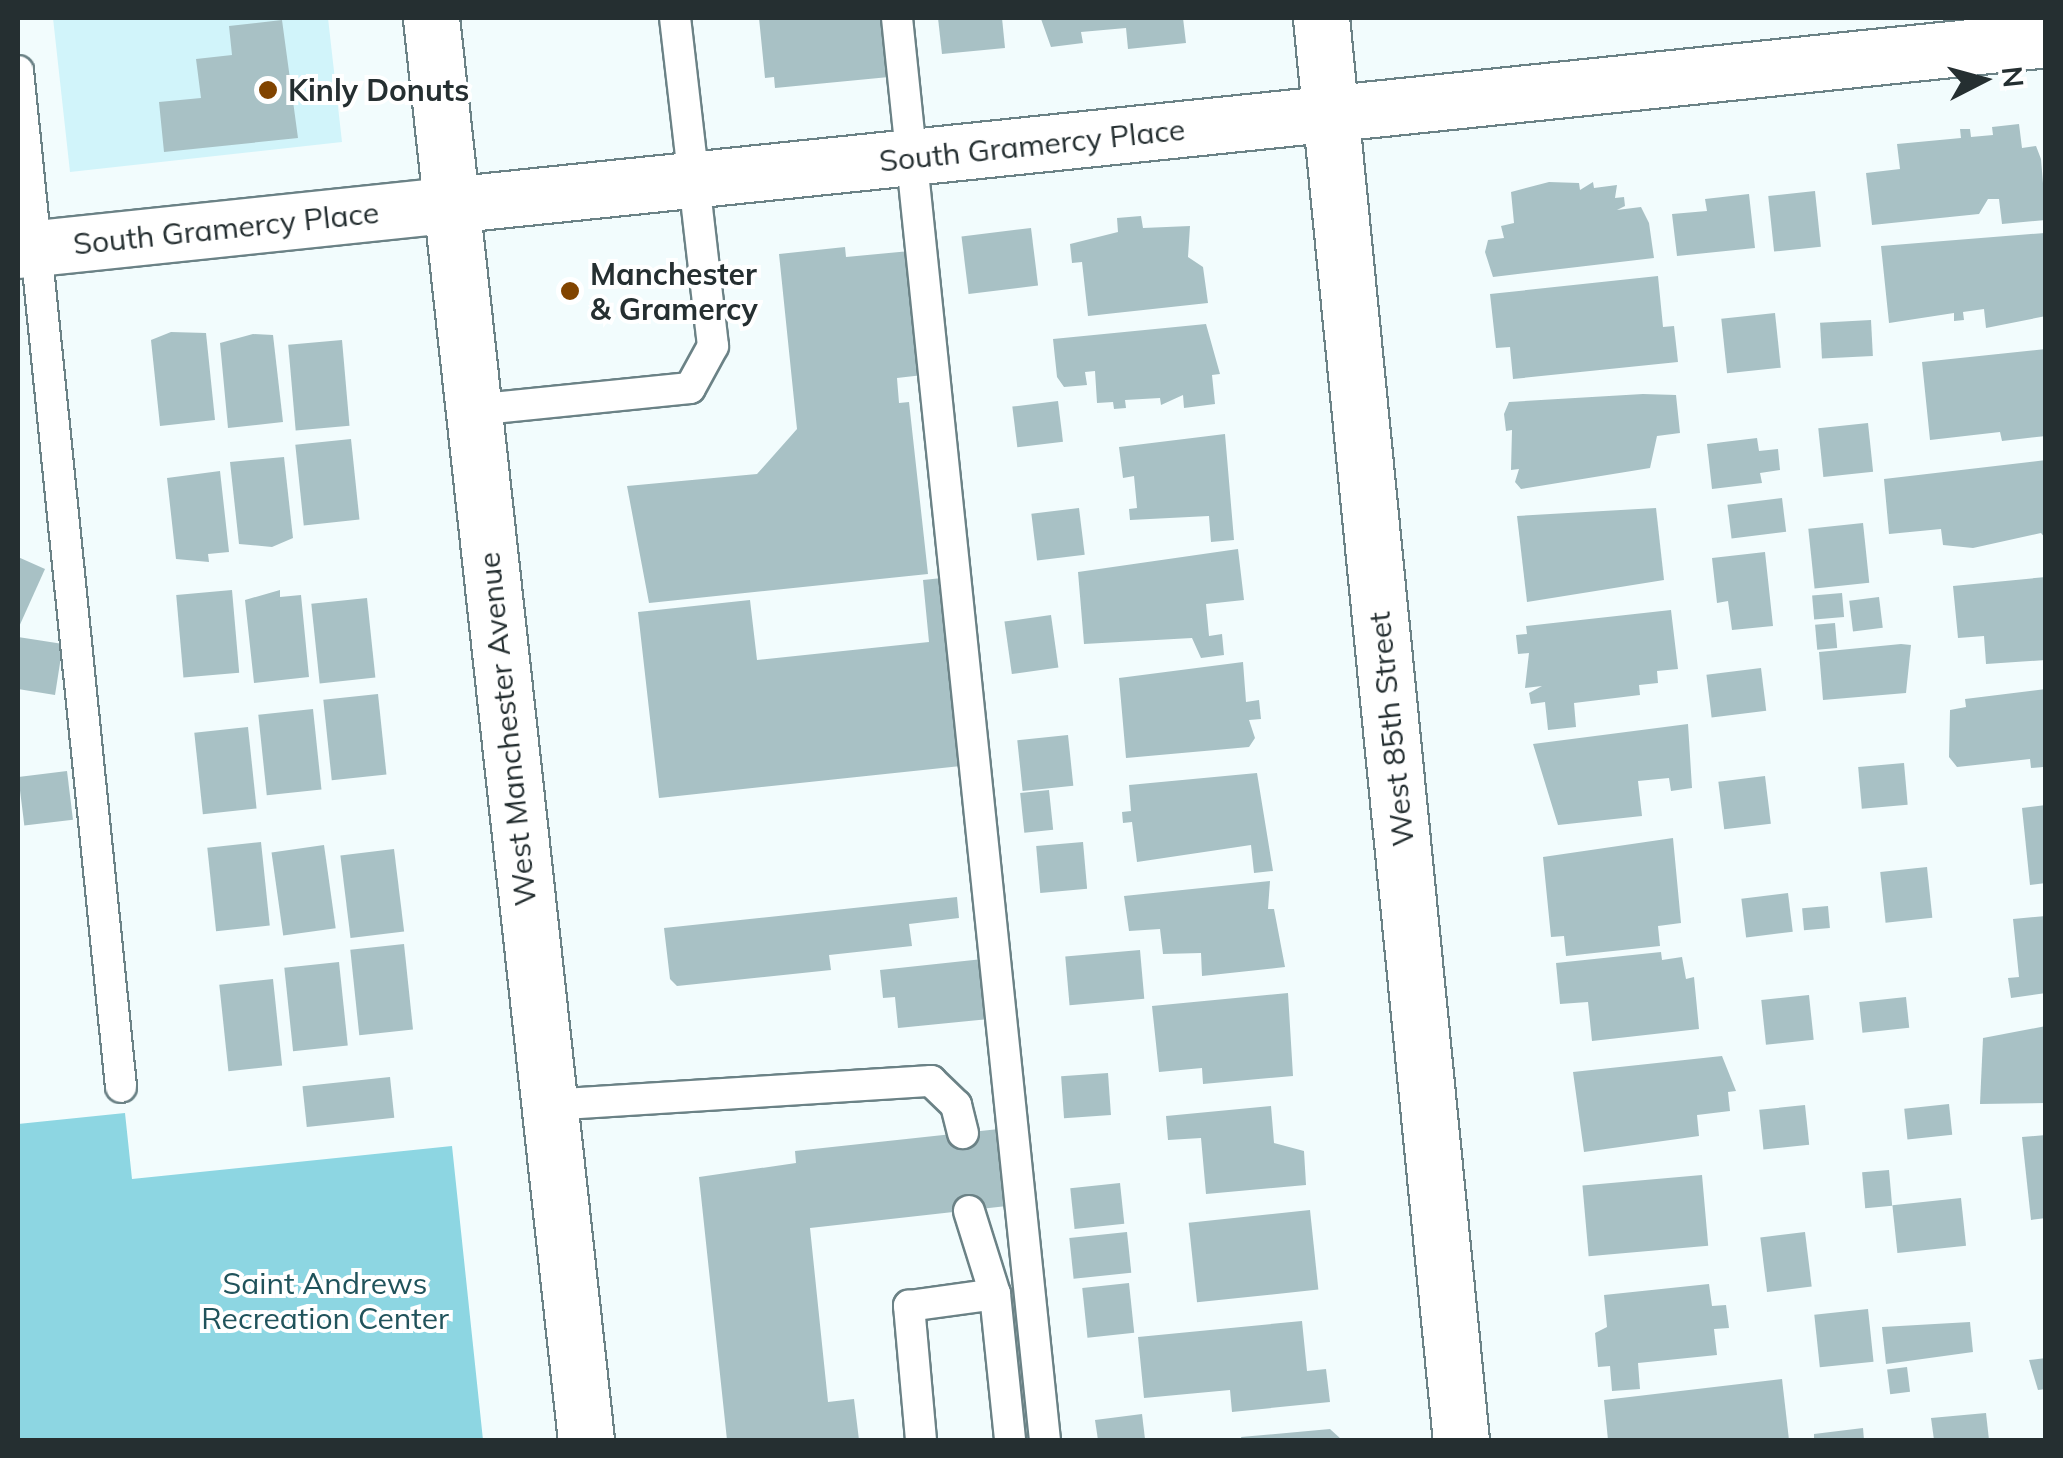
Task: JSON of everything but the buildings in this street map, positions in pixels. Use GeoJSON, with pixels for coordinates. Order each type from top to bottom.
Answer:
{"type":"FeatureCollection","features":[{"type":"Feature","properties":{"kind":"street","name":"West Manchester Avenue"},"geometry":{"type":"LineString","coordinates":[[431,18],[586,1440]]}},
{"type":"Feature","properties":{"kind":"street","name":"West 85th Street"},"geometry":{"type":"LineString","coordinates":[[1322,18],[1460,1440]]}},
{"type":"Feature","properties":{"kind":"street","name":"South Gramercy Place"},"geometry":{"type":"LineString","coordinates":[[26,249],[2046,39]]}},
{"type":"Feature","properties":{"kind":"lane"},"geometry":{"type":"LineString","coordinates":[[472,410],[690,388],[714,346],[675,18]]}},
{"type":"Feature","properties":{"kind":"lane"},"geometry":{"type":"LineString","coordinates":[[897,18],[1046,1440]]}},
{"type":"Feature","properties":{"kind":"lane"},"geometry":{"type":"LineString","coordinates":[[18,71],[26,249],[121,1087]]}},
{"type":"Feature","properties":{"kind":"lane"},"geometry":{"type":"LineString","coordinates":[[548,1105],[931,1081],[956,1105],[963,1133]]}},
{"type":"Feature","properties":{"kind":"lane"},"geometry":{"type":"LineString","coordinates":[[969,1211],[995,1294],[1010,1440]]}},
{"type":"Feature","properties":{"kind":"lane"},"geometry":{"type":"LineString","coordinates":[[921,1440],[909,1306],[995,1294]]}},
{"type":"Feature","properties":{"kind":"shaded area"},"geometry":{"type":"Polygon","coordinates":[[[53,18],[328,18],[342,142],[70,172],[53,18]]]}},
{"type":"Feature","properties":{"kind":"green space","name":"Saint Andrews Recreation Center"},"geometry":{"type":"Polygon","coordinates":[[[125,1113],[132,1179],[452,1146],[483,1440],[18,1440],[18,1124],[125,1113]]]}},
{"type":"Feature","properties":{"kind":"place","name":"Kinly Donuts"},"geometry":{"type":"Point","coordinates":[268,90]}},
{"type":"Feature","properties":{"kind":"place","name":"Manchester & Gramercy"},"geometry":{"type":"Point","coordinates":[570,291]}}]}
